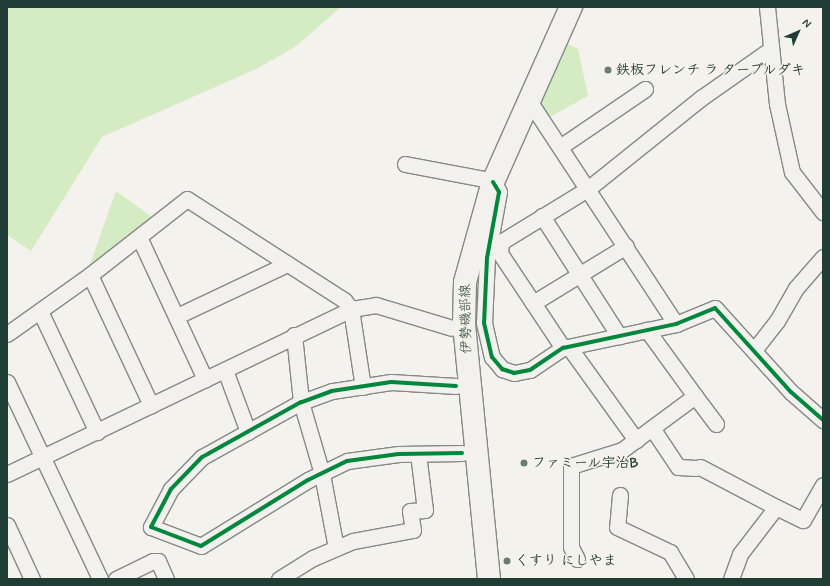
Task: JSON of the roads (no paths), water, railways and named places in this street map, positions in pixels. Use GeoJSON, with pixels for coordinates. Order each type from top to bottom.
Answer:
{"type":"FeatureCollection","features":[{"type":"Feature","properties":{"kind":"main road","name":"伊勢磯部線"},"geometry":{"type":"LineString","coordinates":[[475,579],[456,386],[452,328],[454,278],[459,249],[558,7]]}},
{"type":"Feature","properties":{"kind":"main road","name":"伊勢磯部線"},"geometry":{"type":"LineString","coordinates":[[489,579],[464,325],[465,282],[488,181],[530,102],[571,7]]}},
{"type":"Feature","properties":{"kind":"street"},"geometry":{"type":"LineString","coordinates":[[767,7],[777,104],[792,172],[823,212]]}},
{"type":"Feature","properties":{"kind":"street"},"geometry":{"type":"LineString","coordinates":[[636,440],[533,303],[500,253],[501,242],[589,188],[700,98],[771,49]]}},
{"type":"Feature","properties":{"kind":"street"},"geometry":{"type":"LineString","coordinates":[[560,147],[645,89]]}},
{"type":"Feature","properties":{"kind":"street"},"geometry":{"type":"LineString","coordinates":[[530,102],[589,188],[676,324]]}},
{"type":"Feature","properties":{"kind":"street"},"geometry":{"type":"LineString","coordinates":[[405,164],[488,181],[500,192],[487,258],[484,323],[492,357],[502,369],[522,372],[555,356],[566,348],[676,324],[716,308],[755,349],[791,392],[823,420]]}},
{"type":"Feature","properties":{"kind":"street"},"geometry":{"type":"LineString","coordinates":[[7,334],[90,275],[187,199],[344,300],[351,309],[363,387]]}},
{"type":"Feature","properties":{"kind":"street"},"geometry":{"type":"LineString","coordinates":[[542,216],[619,336]]}},
{"type":"Feature","properties":{"kind":"street"},"geometry":{"type":"LineString","coordinates":[[139,237],[205,379]]}},
{"type":"Feature","properties":{"kind":"street"},"geometry":{"type":"LineString","coordinates":[[533,303],[626,246]]}},
{"type":"Feature","properties":{"kind":"street"},"geometry":{"type":"LineString","coordinates":[[755,349],[777,321],[796,288],[823,257]]}},
{"type":"Feature","properties":{"kind":"street"},"geometry":{"type":"LineString","coordinates":[[177,316],[287,264]]}},
{"type":"Feature","properties":{"kind":"street"},"geometry":{"type":"LineString","coordinates":[[90,275],[151,405]]}},
{"type":"Feature","properties":{"kind":"street"},"geometry":{"type":"LineString","coordinates":[[7,474],[97,432],[294,335],[351,309],[376,305],[452,328]]}},
{"type":"Feature","properties":{"kind":"street"},"geometry":{"type":"LineString","coordinates":[[40,311],[97,432]]}},
{"type":"Feature","properties":{"kind":"street"},"geometry":{"type":"LineString","coordinates":[[647,330],[716,424]]}},
{"type":"Feature","properties":{"kind":"street"},"geometry":{"type":"LineString","coordinates":[[294,335],[301,402],[322,474],[336,548]]}},
{"type":"Feature","properties":{"kind":"street"},"geometry":{"type":"LineString","coordinates":[[224,370],[248,432]]}},
{"type":"Feature","properties":{"kind":"street"},"geometry":{"type":"LineString","coordinates":[[7,382],[100,579]]}},
{"type":"Feature","properties":{"kind":"street"},"geometry":{"type":"LineString","coordinates":[[456,386],[391,382],[332,391],[301,402],[202,457],[171,489],[151,527],[201,546],[322,474],[348,461],[418,454],[462,453]]}},
{"type":"Feature","properties":{"kind":"street"},"geometry":{"type":"LineString","coordinates":[[577,559],[571,547],[571,466],[622,450],[695,396]]}},
{"type":"Feature","properties":{"kind":"street"},"geometry":{"type":"LineString","coordinates":[[652,428],[678,466],[698,467],[803,520],[823,485]]}},
{"type":"Feature","properties":{"kind":"street"},"geometry":{"type":"LineString","coordinates":[[279,579],[336,548],[353,541],[413,530],[410,511],[425,510],[418,454]]}},
{"type":"Feature","properties":{"kind":"street"},"geometry":{"type":"LineString","coordinates":[[620,495],[618,527],[670,552],[686,579]]}},
{"type":"Feature","properties":{"kind":"street"},"geometry":{"type":"LineString","coordinates":[[731,579],[740,554],[776,507]]}},
{"type":"Feature","properties":{"kind":"street"},"geometry":{"type":"LineString","coordinates":[[7,525],[32,579]]}},
{"type":"Feature","properties":{"kind":"street"},"geometry":{"type":"LineString","coordinates":[[116,579],[153,561],[158,561],[166,579]]}},
{"type":"Feature","properties":{"kind":"place","name":"鉄板フレンチ ラ ターブルダキ"},"geometry":{"type":"Point","coordinates":[608,70]}},
{"type":"Feature","properties":{"kind":"place","name":"ファミール宇治B"},"geometry":{"type":"Point","coordinates":[524,463]}},
{"type":"Feature","properties":{"kind":"place","name":"くすり にしやま"},"geometry":{"type":"Point","coordinates":[507,561]}}]}
